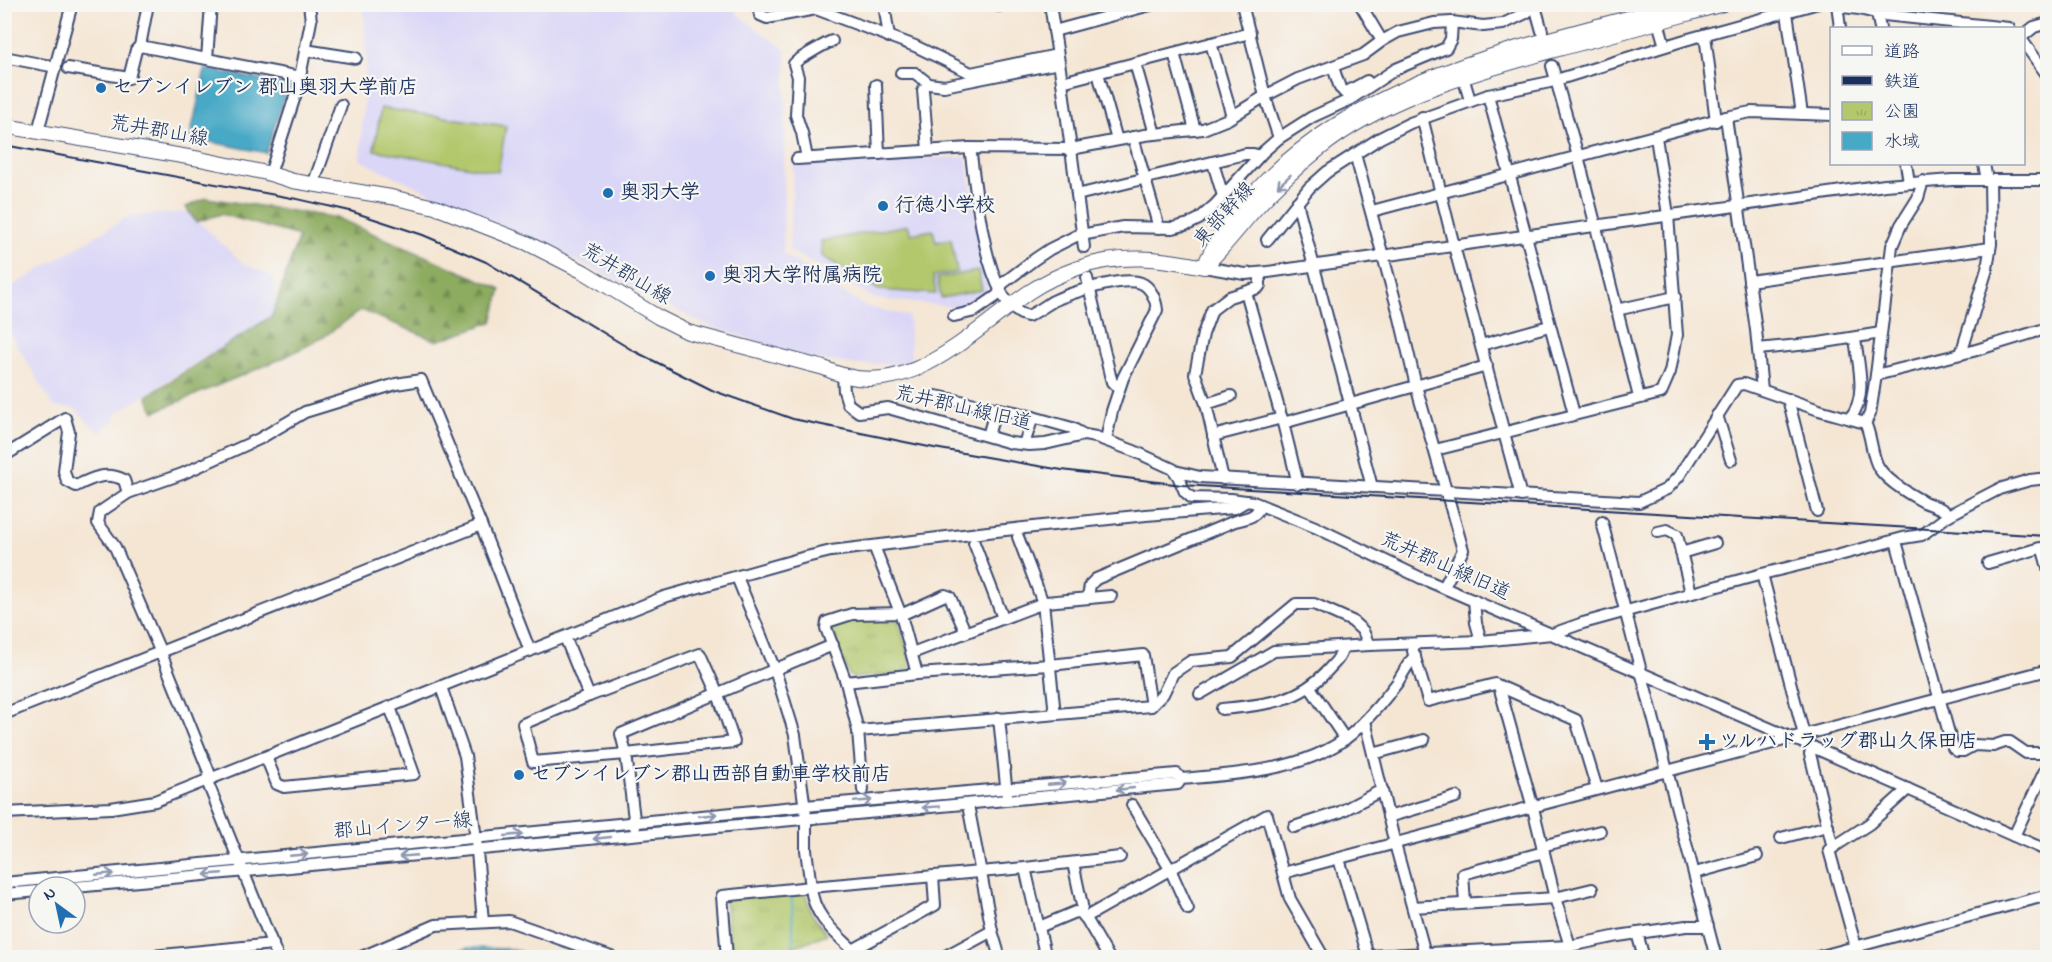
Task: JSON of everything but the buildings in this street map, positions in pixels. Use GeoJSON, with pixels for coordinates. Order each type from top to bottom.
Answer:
{"type":"FeatureCollection","features":[{"type":"Feature","properties":{"kind":"main road","name":"東部幹線"},"geometry":{"type":"LineString","coordinates":[[1204,267],[1222,232],[1262,185],[1312,141],[1375,102],[1413,84],[1459,68],[1680,4]]}},
{"type":"Feature","properties":{"kind":"main road","name":"東部幹線"},"geometry":{"type":"LineString","coordinates":[[1204,267],[1261,203],[1319,149],[1355,125],[1392,105],[1463,77],[1723,4]]}},
{"type":"Feature","properties":{"kind":"main road","name":"荒井郡山線"},"geometry":{"type":"LineString","coordinates":[[4,126],[178,154],[312,185],[391,197],[435,207],[527,243],[584,272],[665,321],[688,332],[824,368],[843,376],[879,378],[898,376],[919,369],[1053,278],[1094,263],[1150,258],[1204,267]]}},
{"type":"Feature","properties":{"kind":"street"},"geometry":{"type":"LineString","coordinates":[[38,131],[72,4]]}},
{"type":"Feature","properties":{"kind":"street"},"geometry":{"type":"LineString","coordinates":[[68,68],[129,78],[136,50],[140,46],[148,4]]}},
{"type":"Feature","properties":{"kind":"street"},"geometry":{"type":"LineString","coordinates":[[207,59],[211,4]]}},
{"type":"Feature","properties":{"kind":"street"},"geometry":{"type":"LineString","coordinates":[[270,174],[294,104],[311,21],[309,4]]}},
{"type":"Feature","properties":{"kind":"street"},"geometry":{"type":"LineString","coordinates":[[758,4],[760,15],[767,18],[816,7],[915,46],[971,73],[1058,59]]}},
{"type":"Feature","properties":{"kind":"street"},"geometry":{"type":"LineString","coordinates":[[884,4],[889,37]]}},
{"type":"Feature","properties":{"kind":"street"},"geometry":{"type":"LineString","coordinates":[[1050,4],[1084,247]]}},
{"type":"Feature","properties":{"kind":"street"},"geometry":{"type":"LineString","coordinates":[[1054,31],[1154,4]]}},
{"type":"Feature","properties":{"kind":"street"},"geometry":{"type":"LineString","coordinates":[[1242,4],[1265,96],[1279,138]]}},
{"type":"Feature","properties":{"kind":"street"},"geometry":{"type":"LineString","coordinates":[[1360,4],[1382,40]]}},
{"type":"Feature","properties":{"kind":"street"},"geometry":{"type":"LineString","coordinates":[[1267,240],[1309,188],[1327,172],[1422,117],[1470,100],[1556,80],[1665,46],[1815,4]]}},
{"type":"Feature","properties":{"kind":"street"},"geometry":{"type":"LineString","coordinates":[[1839,4],[1844,7],[1974,26],[2003,27]]}},
{"type":"Feature","properties":{"kind":"street"},"geometry":{"type":"LineString","coordinates":[[1839,4],[1840,27]]}},
{"type":"Feature","properties":{"kind":"street"},"geometry":{"type":"LineString","coordinates":[[832,41],[797,59],[794,64],[798,77],[796,116],[802,158],[970,148],[1071,149],[1133,137],[1209,128],[1307,75],[1364,55],[1382,40],[1403,30],[1452,22],[1483,26],[1503,24],[1516,19],[1535,5],[1542,31]]}},
{"type":"Feature","properties":{"kind":"street"},"geometry":{"type":"LineString","coordinates":[[1880,27],[1881,11]]}},
{"type":"Feature","properties":{"kind":"street"},"geometry":{"type":"LineString","coordinates":[[1787,13],[1802,114]]}},
{"type":"Feature","properties":{"kind":"street"},"geometry":{"type":"LineString","coordinates":[[954,316],[971,314],[998,295],[1002,284],[1035,259],[1082,234],[1124,227],[1173,228],[1192,223],[1206,213],[1279,138],[1312,117],[1337,106],[1396,69],[1446,48],[1451,39],[1452,22]]}},
{"type":"Feature","properties":{"kind":"street"},"geometry":{"type":"LineString","coordinates":[[1658,22],[1665,46]]}},
{"type":"Feature","properties":{"kind":"street"},"geometry":{"type":"LineString","coordinates":[[2025,33],[2034,27],[2048,23]]}},
{"type":"Feature","properties":{"kind":"street"},"geometry":{"type":"LineString","coordinates":[[1062,82],[1250,33]]}},
{"type":"Feature","properties":{"kind":"street"},"geometry":{"type":"LineString","coordinates":[[1705,35],[1738,206],[1762,390]]}},
{"type":"Feature","properties":{"kind":"street"},"geometry":{"type":"LineString","coordinates":[[1211,43],[1232,116]]}},
{"type":"Feature","properties":{"kind":"street"},"geometry":{"type":"LineString","coordinates":[[2025,44],[2048,76]]}},
{"type":"Feature","properties":{"kind":"street"},"geometry":{"type":"LineString","coordinates":[[140,46],[300,77]]}},
{"type":"Feature","properties":{"kind":"street"},"geometry":{"type":"LineString","coordinates":[[305,51],[356,58]]}},
{"type":"Feature","properties":{"kind":"street"},"geometry":{"type":"LineString","coordinates":[[1174,53],[1195,130]]}},
{"type":"Feature","properties":{"kind":"street"},"geometry":{"type":"LineString","coordinates":[[4,57],[56,67]]}},
{"type":"Feature","properties":{"kind":"street"},"geometry":{"type":"LineString","coordinates":[[901,73],[915,73],[932,85],[944,86],[1058,59]]}},
{"type":"Feature","properties":{"kind":"street"},"geometry":{"type":"LineString","coordinates":[[1135,63],[1155,134]]}},
{"type":"Feature","properties":{"kind":"street"},"geometry":{"type":"LineString","coordinates":[[1552,66],[1578,156],[1639,397]]}},
{"type":"Feature","properties":{"kind":"street"},"geometry":{"type":"LineString","coordinates":[[1333,67],[1341,89],[1345,93],[1366,81],[1373,84]]}},
{"type":"Feature","properties":{"kind":"street"},"geometry":{"type":"LineString","coordinates":[[1098,73],[1117,140]]}},
{"type":"Feature","properties":{"kind":"street"},"geometry":{"type":"LineString","coordinates":[[1463,77],[1470,100]]}},
{"type":"Feature","properties":{"kind":"street"},"geometry":{"type":"LineString","coordinates":[[876,85],[879,153]]}},
{"type":"Feature","properties":{"kind":"street"},"geometry":{"type":"LineString","coordinates":[[923,90],[928,150]]}},
{"type":"Feature","properties":{"kind":"street"},"geometry":{"type":"LineString","coordinates":[[1488,95],[1574,414]]}},
{"type":"Feature","properties":{"kind":"street"},"geometry":{"type":"LineString","coordinates":[[312,185],[341,105]]}},
{"type":"Feature","properties":{"kind":"street"},"geometry":{"type":"LineString","coordinates":[[1337,106],[1345,119]]}},
{"type":"Feature","properties":{"kind":"street"},"geometry":{"type":"LineString","coordinates":[[1372,212],[1751,112],[1830,115]]}},
{"type":"Feature","properties":{"kind":"street"},"geometry":{"type":"LineString","coordinates":[[1422,117],[1521,496]]}},
{"type":"Feature","properties":{"kind":"street"},"geometry":{"type":"LineString","coordinates":[[1133,137],[1159,228]]}},
{"type":"Feature","properties":{"kind":"street"},"geometry":{"type":"LineString","coordinates":[[1436,450],[1660,393],[1670,372],[1677,335],[1668,215],[1656,137]]}},
{"type":"Feature","properties":{"kind":"street"},"geometry":{"type":"LineString","coordinates":[[970,148],[994,280],[1017,312],[1028,315],[1088,283],[1136,282],[1146,287],[1156,300],[1157,310],[1119,389],[1106,440]]}},
{"type":"Feature","properties":{"kind":"street"},"geometry":{"type":"LineString","coordinates":[[1077,195],[1251,153],[1259,156]]}},
{"type":"Feature","properties":{"kind":"street"},"geometry":{"type":"LineString","coordinates":[[1355,154],[1416,386],[1463,550],[1444,587]]}},
{"type":"Feature","properties":{"kind":"street"},"geometry":{"type":"LineString","coordinates":[[1213,163],[1223,196]]}},
{"type":"Feature","properties":{"kind":"street"},"geometry":{"type":"LineString","coordinates":[[1906,165],[1909,182]]}},
{"type":"Feature","properties":{"kind":"street"},"geometry":{"type":"LineString","coordinates":[[1961,354],[1987,269],[1990,248],[1988,180],[1984,165]]}},
{"type":"Feature","properties":{"kind":"street"},"geometry":{"type":"LineString","coordinates":[[1204,267],[1226,272],[1260,273],[1909,182],[2048,180]]}},
{"type":"Feature","properties":{"kind":"street"},"geometry":{"type":"LineString","coordinates":[[1864,423],[1870,414],[1892,246],[1901,225],[1918,198],[1923,181]]}},
{"type":"Feature","properties":{"kind":"street"},"geometry":{"type":"LineString","coordinates":[[1297,202],[1372,487]]}},
{"type":"Feature","properties":{"kind":"street"},"geometry":{"type":"LineString","coordinates":[[1749,281],[1990,248]]}},
{"type":"Feature","properties":{"kind":"street"},"geometry":{"type":"LineString","coordinates":[[1223,478],[1206,404],[1195,374],[1203,334],[1212,310],[1229,297],[1259,286],[1260,273]]}},
{"type":"Feature","properties":{"kind":"street"},"geometry":{"type":"LineString","coordinates":[[1088,283],[1112,382],[1119,389]]}},
{"type":"Feature","properties":{"kind":"street"},"geometry":{"type":"LineString","coordinates":[[1246,292],[1283,421],[1298,484]]}},
{"type":"Feature","properties":{"kind":"street"},"geometry":{"type":"LineString","coordinates":[[1617,310],[1675,297]]}},
{"type":"Feature","properties":{"kind":"street"},"geometry":{"type":"LineString","coordinates":[[1481,345],[1549,326]]}},
{"type":"Feature","properties":{"kind":"street"},"geometry":{"type":"LineString","coordinates":[[1876,375],[1961,354],[2048,328]]}},
{"type":"Feature","properties":{"kind":"street"},"geometry":{"type":"LineString","coordinates":[[1758,349],[1855,339],[1881,333]]}},
{"type":"Feature","properties":{"kind":"street"},"geometry":{"type":"LineString","coordinates":[[1850,418],[1857,409],[1860,398],[1855,339]]}},
{"type":"Feature","properties":{"kind":"street"},"geometry":{"type":"LineString","coordinates":[[1214,436],[1352,404],[1487,366]]}},
{"type":"Feature","properties":{"kind":"street","name":"荒井郡山線旧道"},"geometry":{"type":"LineString","coordinates":[[843,376],[848,404],[860,411],[888,408],[1024,444],[1045,444],[1084,435],[1106,440],[1175,471],[1185,492],[1192,498],[1247,501],[1315,527],[1421,578],[1814,747],[2048,852]]}},
{"type":"Feature","properties":{"kind":"street"},"geometry":{"type":"LineString","coordinates":[[278,957],[207,782],[209,772],[161,653],[115,547],[98,523],[100,512],[128,493],[192,470],[259,439],[305,412],[396,384],[421,380],[530,651]]}},
{"type":"Feature","properties":{"kind":"street"},"geometry":{"type":"LineString","coordinates":[[1175,471],[1200,477],[1298,484],[1639,502],[1667,489],[1679,476],[1737,385],[1744,384],[1864,423],[1869,432],[1877,466],[1883,473],[1897,485],[1924,502],[1944,510],[1949,515]]}},
{"type":"Feature","properties":{"kind":"street"},"geometry":{"type":"LineString","coordinates":[[936,396],[1033,417],[1072,428],[1084,435]]}},
{"type":"Feature","properties":{"kind":"street"},"geometry":{"type":"LineString","coordinates":[[1206,404],[1232,396]]}},
{"type":"Feature","properties":{"kind":"street"},"geometry":{"type":"LineString","coordinates":[[1788,399],[1817,511]]}},
{"type":"Feature","properties":{"kind":"street"},"geometry":{"type":"LineString","coordinates":[[988,436],[996,408]]}},
{"type":"Feature","properties":{"kind":"street"},"geometry":{"type":"LineString","coordinates":[[1717,415],[1731,460]]}},
{"type":"Feature","properties":{"kind":"street"},"geometry":{"type":"LineString","coordinates":[[1024,444],[1033,417]]}},
{"type":"Feature","properties":{"kind":"street"},"geometry":{"type":"LineString","coordinates":[[4,456],[64,418],[69,432],[64,471],[67,481],[76,486],[94,477],[115,476],[124,480],[128,493]]}},
{"type":"Feature","properties":{"kind":"street"},"geometry":{"type":"LineString","coordinates":[[1200,694],[1274,651],[1481,641],[1552,634],[1691,593],[1928,532],[1949,515],[2000,489],[2030,480],[2048,478]]}},
{"type":"Feature","properties":{"kind":"street"},"geometry":{"type":"LineString","coordinates":[[4,813],[111,808],[155,801],[664,597],[815,555],[874,546],[1146,515],[1226,510],[1239,507],[1247,501]]}},
{"type":"Feature","properties":{"kind":"street"},"geometry":{"type":"LineString","coordinates":[[1088,597],[1090,585],[1096,579],[1235,521],[1253,516],[1258,513],[1260,505]]}},
{"type":"Feature","properties":{"kind":"street"},"geometry":{"type":"LineString","coordinates":[[1602,522],[1716,957]]}},
{"type":"Feature","properties":{"kind":"street"},"geometry":{"type":"LineString","coordinates":[[4,714],[481,525]]}},
{"type":"Feature","properties":{"kind":"street"},"geometry":{"type":"LineString","coordinates":[[1658,532],[1667,530],[1677,535],[1691,593]]}},
{"type":"Feature","properties":{"kind":"street"},"geometry":{"type":"LineString","coordinates":[[1018,537],[1043,603],[1055,714]]}},
{"type":"Feature","properties":{"kind":"street"},"geometry":{"type":"LineString","coordinates":[[1896,541],[1950,740],[1956,750],[1965,751],[1974,745],[1993,746],[2010,742],[2026,753],[2048,753]]}},
{"type":"Feature","properties":{"kind":"street"},"geometry":{"type":"LineString","coordinates":[[974,543],[1003,618]]}},
{"type":"Feature","properties":{"kind":"street"},"geometry":{"type":"LineString","coordinates":[[1681,553],[1715,543]]}},
{"type":"Feature","properties":{"kind":"street"},"geometry":{"type":"LineString","coordinates":[[874,546],[900,613],[917,674]]}},
{"type":"Feature","properties":{"kind":"street"},"geometry":{"type":"LineString","coordinates":[[1988,563],[2040,548],[2043,550],[2048,568]]}},
{"type":"Feature","properties":{"kind":"street"},"geometry":{"type":"LineString","coordinates":[[1762,574],[1804,735]]}},
{"type":"Feature","properties":{"kind":"street"},"geometry":{"type":"LineString","coordinates":[[737,577],[775,670],[795,735],[805,812],[806,850],[813,900],[819,913],[833,931],[857,954],[935,905],[933,876]]}},
{"type":"Feature","properties":{"kind":"street"},"geometry":{"type":"LineString","coordinates":[[863,790],[858,731],[846,682],[826,628],[828,621],[852,614],[900,613],[945,595],[950,597],[964,632]]}},
{"type":"Feature","properties":{"kind":"street"},"geometry":{"type":"LineString","coordinates":[[912,653],[1043,603],[1111,596]]}},
{"type":"Feature","properties":{"kind":"street"},"geometry":{"type":"LineString","coordinates":[[1474,600],[1476,623],[1481,641]]}},
{"type":"Feature","properties":{"kind":"street"},"geometry":{"type":"LineString","coordinates":[[858,731],[1151,706],[1162,694],[1173,673],[1191,661],[1232,657],[1296,604],[1314,604],[1352,621],[1363,631],[1369,645]]}},
{"type":"Feature","properties":{"kind":"street"},"geometry":{"type":"LineString","coordinates":[[565,637],[589,696]]}},
{"type":"Feature","properties":{"kind":"street"},"geometry":{"type":"LineString","coordinates":[[1411,644],[1428,701],[1495,684],[1576,720],[1597,789]]}},
{"type":"Feature","properties":{"kind":"street"},"geometry":{"type":"LineString","coordinates":[[635,828],[626,754],[621,734],[833,645]]}},
{"type":"Feature","properties":{"kind":"street"},"geometry":{"type":"LineString","coordinates":[[1222,709],[1274,703],[1296,695],[1310,687],[1340,657],[1342,647]]}},
{"type":"Feature","properties":{"kind":"street"},"geometry":{"type":"LineString","coordinates":[[700,654],[718,694],[734,742],[533,762],[523,724],[589,696],[700,654]]}},
{"type":"Feature","properties":{"kind":"street"},"geometry":{"type":"LineString","coordinates":[[846,682],[1143,655],[1151,706]]}},
{"type":"Feature","properties":{"kind":"street"},"geometry":{"type":"LineString","coordinates":[[805,812],[1006,789],[1177,774],[1181,778],[1256,771],[1288,764],[1319,753],[1345,739],[1365,721],[1397,683],[1415,656]]}},
{"type":"Feature","properties":{"kind":"street"},"geometry":{"type":"LineString","coordinates":[[1283,873],[2048,670]]}},
{"type":"Feature","properties":{"kind":"street"},"geometry":{"type":"LineString","coordinates":[[1499,686],[1555,898],[1570,946]]}},
{"type":"Feature","properties":{"kind":"street"},"geometry":{"type":"LineString","coordinates":[[441,687],[465,756],[483,922]]}},
{"type":"Feature","properties":{"kind":"street"},"geometry":{"type":"LineString","coordinates":[[1310,687],[1345,739]]}},
{"type":"Feature","properties":{"kind":"street"},"geometry":{"type":"LineString","coordinates":[[266,757],[278,784],[284,788],[414,774],[390,707]]}},
{"type":"Feature","properties":{"kind":"street"},"geometry":{"type":"LineString","coordinates":[[999,718],[1007,801]]}},
{"type":"Feature","properties":{"kind":"street"},"geometry":{"type":"LineString","coordinates":[[1365,721],[1425,955]]}},
{"type":"Feature","properties":{"kind":"street"},"geometry":{"type":"LineString","coordinates":[[1373,754],[1424,740]]}},
{"type":"Feature","properties":{"kind":"street"},"geometry":{"type":"LineString","coordinates":[[1814,747],[1810,754],[1833,848]]}},
{"type":"Feature","properties":{"kind":"street"},"geometry":{"type":"LineString","coordinates":[[2014,836],[2048,764]]}},
{"type":"Feature","properties":{"kind":"street"},"geometry":{"type":"LineString","coordinates":[[805,812],[968,805],[1178,784],[1181,778]]}},
{"type":"Feature","properties":{"kind":"street"},"geometry":{"type":"LineString","coordinates":[[1858,952],[1829,850],[1869,824],[1908,789]]}},
{"type":"Feature","properties":{"kind":"street"},"geometry":{"type":"LineString","coordinates":[[1294,827],[1340,812],[1382,790]]}},
{"type":"Feature","properties":{"kind":"street"},"geometry":{"type":"LineString","coordinates":[[1388,817],[1456,797]]}},
{"type":"Feature","properties":{"kind":"street"},"geometry":{"type":"LineString","coordinates":[[968,805],[992,931],[1000,957]]}},
{"type":"Feature","properties":{"kind":"street"},"geometry":{"type":"LineString","coordinates":[[1132,805],[1170,869],[1188,909]]}},
{"type":"Feature","properties":{"kind":"street","name":"郡山インター線"},"geometry":{"type":"LineString","coordinates":[[4,884],[238,860],[476,844],[805,812]]}},
{"type":"Feature","properties":{"kind":"street"},"geometry":{"type":"LineString","coordinates":[[1039,927],[1076,912],[1084,915],[1268,815],[1290,899],[1324,957]]}},
{"type":"Feature","properties":{"kind":"street"},"geometry":{"type":"LineString","coordinates":[[1780,838],[1828,826]]}},
{"type":"Feature","properties":{"kind":"street"},"geometry":{"type":"LineString","coordinates":[[1465,903],[1463,874],[1600,831]]}},
{"type":"Feature","properties":{"kind":"street"},"geometry":{"type":"LineString","coordinates":[[87,886],[243,871],[476,844]]}},
{"type":"Feature","properties":{"kind":"street"},"geometry":{"type":"LineString","coordinates":[[1695,873],[1757,856]]}},
{"type":"Feature","properties":{"kind":"street"},"geometry":{"type":"LineString","coordinates":[[727,957],[722,897],[1120,857]]}},
{"type":"Feature","properties":{"kind":"street"},"geometry":{"type":"LineString","coordinates":[[1339,859],[1368,956]]}},
{"type":"Feature","properties":{"kind":"street"},"geometry":{"type":"LineString","coordinates":[[1073,863],[1084,915],[1109,957]]}},
{"type":"Feature","properties":{"kind":"street"},"geometry":{"type":"LineString","coordinates":[[1025,868],[1046,957]]}},
{"type":"Feature","properties":{"kind":"street"},"geometry":{"type":"LineString","coordinates":[[1413,907],[1555,898],[1592,889]]}},
{"type":"Feature","properties":{"kind":"street"},"geometry":{"type":"LineString","coordinates":[[4,894],[27,892]]}},
{"type":"Feature","properties":{"kind":"street"},"geometry":{"type":"LineString","coordinates":[[1815,957],[1858,952],[2046,897]]}},
{"type":"Feature","properties":{"kind":"street"},"geometry":{"type":"LineString","coordinates":[[359,957],[436,925],[509,921],[614,957]]}},
{"type":"Feature","properties":{"kind":"street"},"geometry":{"type":"LineString","coordinates":[[1349,957],[1570,946],[1637,933],[1686,926],[1708,926]]}},
{"type":"Feature","properties":{"kind":"street"},"geometry":{"type":"LineString","coordinates":[[942,957],[992,931]]}},
{"type":"Feature","properties":{"kind":"street"},"geometry":{"type":"LineString","coordinates":[[1637,933],[1644,957]]}},
{"type":"Feature","properties":{"kind":"street"},"geometry":{"type":"LineString","coordinates":[[132,957],[273,944]]}},
{"type":"Feature","properties":{"kind":"shaded area","name":"奥羽大学"},"geometry":{"type":"Polygon","coordinates":[[[364,5],[735,5],[737,14],[786,50],[783,254],[864,306],[909,316],[911,363],[858,365],[806,358],[699,322],[628,285],[360,160],[366,62],[364,5]]]}},
{"type":"Feature","properties":{"kind":"shaded area","name":"行徳小学校"},"geometry":{"type":"Polygon","coordinates":[[[966,157],[989,294],[966,308],[876,299],[789,250],[794,163],[966,157]]]}},
{"type":"Feature","properties":{"kind":"shaded area"},"geometry":{"type":"Polygon","coordinates":[[[188,212],[244,264],[274,277],[276,318],[217,356],[214,351],[117,413],[114,420],[99,433],[74,408],[54,407],[5,325],[5,291],[129,216],[188,212]]]}},
{"type":"Feature","properties":{"kind":"green space"},"geometry":{"type":"Polygon","coordinates":[[[381,108],[506,126],[498,172],[374,150],[381,108]]]}},
{"type":"Feature","properties":{"kind":"green space"},"geometry":{"type":"Polygon","coordinates":[[[207,198],[337,218],[501,289],[492,322],[437,341],[361,310],[322,338],[281,359],[154,412],[147,396],[272,316],[299,236],[221,214],[196,222],[186,207],[207,198]]]}},
{"type":"Feature","properties":{"kind":"green space"},"geometry":{"type":"Polygon","coordinates":[[[908,225],[911,234],[933,230],[936,242],[951,239],[957,272],[933,276],[936,294],[879,290],[822,256],[821,241],[908,225]]]}},
{"type":"Feature","properties":{"kind":"green space"},"geometry":{"type":"Polygon","coordinates":[[[978,271],[982,290],[941,298],[937,278],[978,271]]]}},
{"type":"Feature","properties":{"kind":"green space"},"geometry":{"type":"Polygon","coordinates":[[[895,617],[898,620],[912,668],[910,672],[853,678],[849,675],[829,627],[853,618],[895,617]]]}},
{"type":"Feature","properties":{"kind":"green space"},"geometry":{"type":"Polygon","coordinates":[[[805,891],[811,913],[827,934],[767,957],[731,957],[725,899],[805,891]]]}},
{"type":"Feature","properties":{"kind":"water"},"geometry":{"type":"Polygon","coordinates":[[[205,69],[288,85],[266,153],[190,138],[205,69]]]}},
{"type":"Feature","properties":{"kind":"water"},"geometry":{"type":"Polygon","coordinates":[[[467,948],[511,949],[537,957],[424,957],[467,948]]]}},
{"type":"Feature","properties":{"kind":"waterway"},"geometry":{"type":"LineString","coordinates":[[790,892],[794,958]]}},
{"type":"Feature","properties":{"kind":"railway"},"geometry":{"type":"LineString","coordinates":[[4,145],[297,199],[350,211],[423,235],[486,262],[632,350],[714,391],[793,419],[934,448],[1062,470],[1182,485],[2048,536]]}},
{"type":"Feature","properties":{"kind":"place","name":"セブンイレブン 郡山奥羽大学前店"},"geometry":{"type":"Point","coordinates":[101,88]}},
{"type":"Feature","properties":{"kind":"place","name":"奥羽大学"},"geometry":{"type":"Point","coordinates":[608,193]}},
{"type":"Feature","properties":{"kind":"place","name":"行徳小学校"},"geometry":{"type":"Point","coordinates":[883,206]}},
{"type":"Feature","properties":{"kind":"place","name":"奥羽大学附属病院"},"geometry":{"type":"Point","coordinates":[710,276]}},
{"type":"Feature","properties":{"kind":"place","name":"ツルハドラッグ郡山久保田店"},"geometry":{"type":"Point","coordinates":[1707,742]}},
{"type":"Feature","properties":{"kind":"place","name":"セブンイレブン郡山西部自動車学校前店"},"geometry":{"type":"Point","coordinates":[519,775]}}]}
